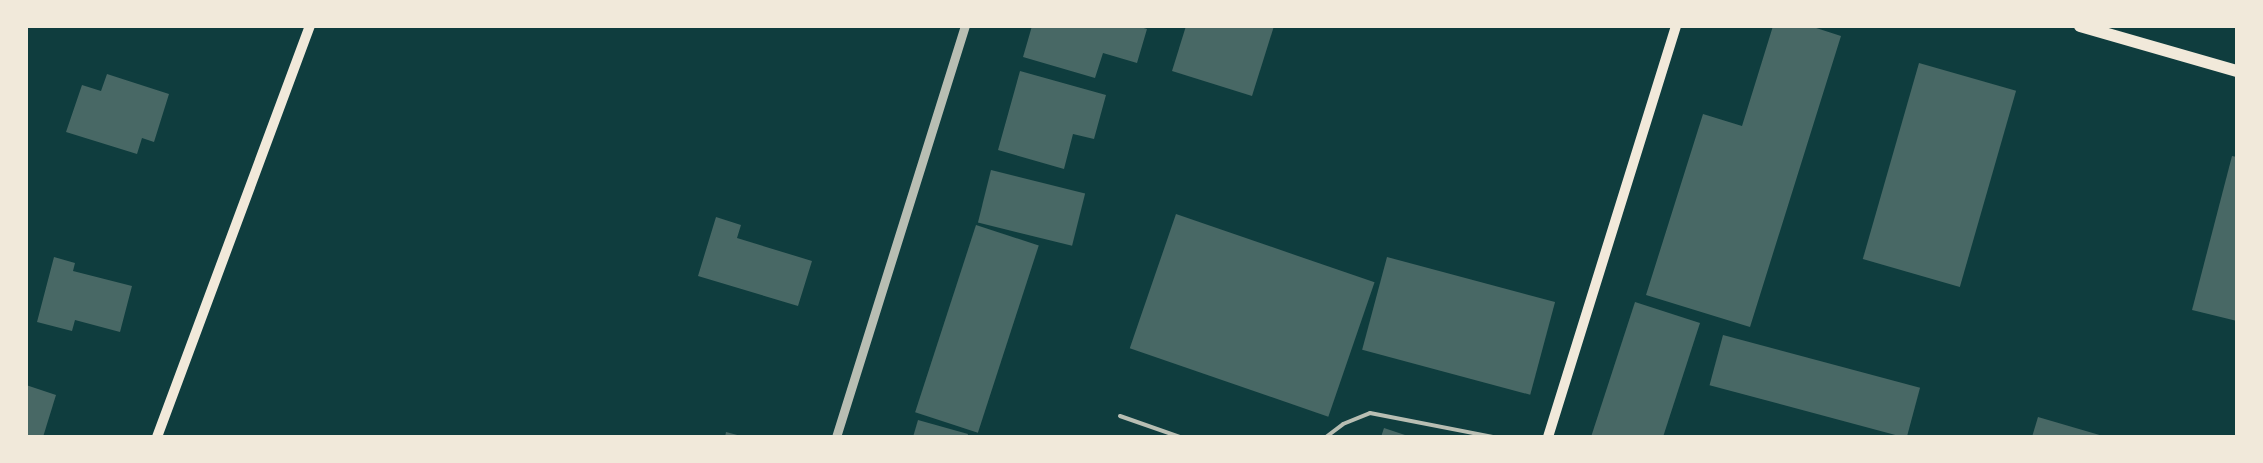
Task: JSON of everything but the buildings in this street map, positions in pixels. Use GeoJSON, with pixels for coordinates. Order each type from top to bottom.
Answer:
{"type":"FeatureCollection","features":[{"type":"Feature","properties":{"kind":"main road"},"geometry":{"type":"LineString","coordinates":[[157,437],[310,26]]}},
{"type":"Feature","properties":{"kind":"main road"},"geometry":{"type":"LineString","coordinates":[[1548,437],[1676,26]]}},
{"type":"Feature","properties":{"kind":"main road"},"geometry":{"type":"LineString","coordinates":[[2080,26],[2237,72]]}},
{"type":"Feature","properties":{"kind":"street"},"geometry":{"type":"LineString","coordinates":[[836,437],[965,26]]}},
{"type":"Feature","properties":{"kind":"lane"},"geometry":{"type":"LineString","coordinates":[[1326,437],[1343,424],[1370,413],[1493,437]]}},
{"type":"Feature","properties":{"kind":"lane"},"geometry":{"type":"LineString","coordinates":[[1120,416],[1180,437]]}}]}
